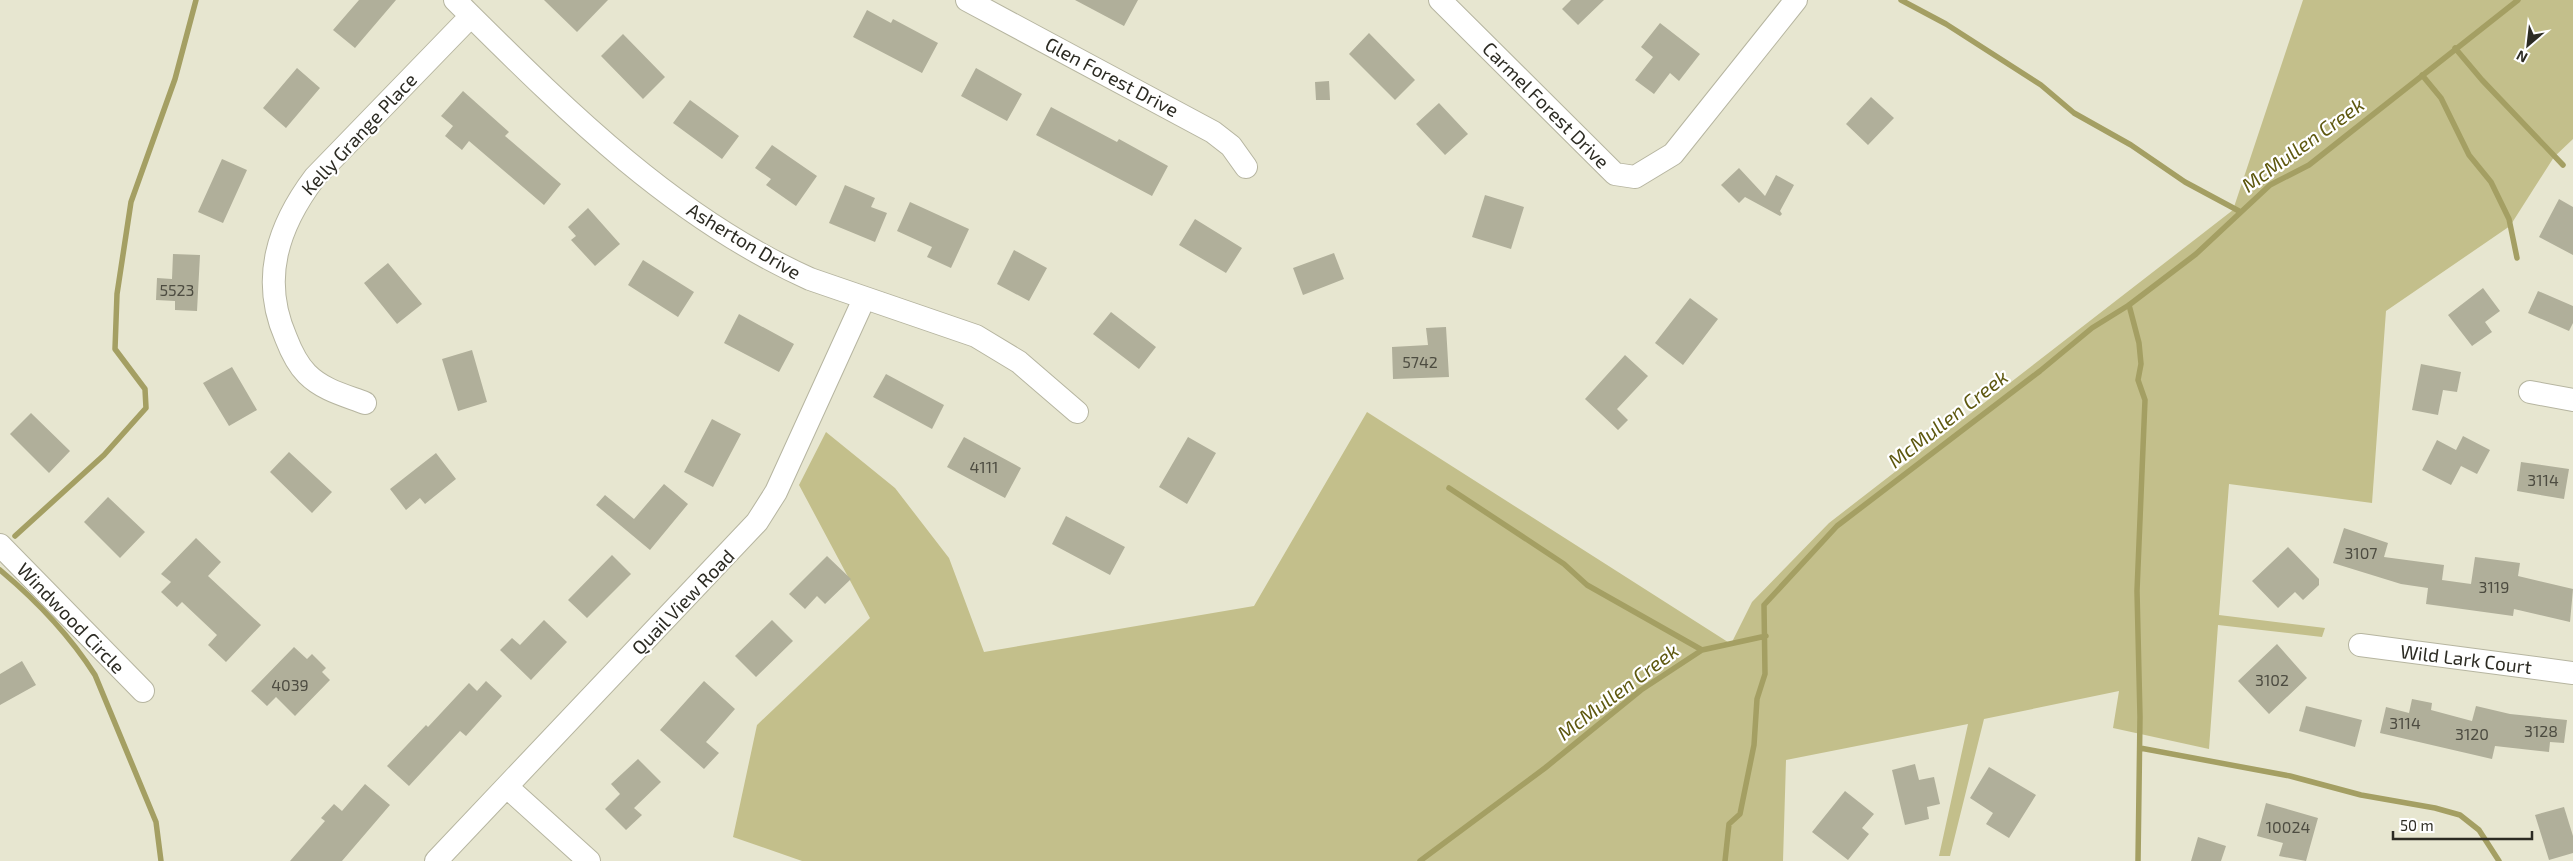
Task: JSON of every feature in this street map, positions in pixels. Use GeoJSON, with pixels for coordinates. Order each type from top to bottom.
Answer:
{"type":"FeatureCollection","features":[{"type":"Feature","properties":{"kind":"street","name":"Asherton Drive"},"geometry":{"type":"LineString","coordinates":[[454,0],[607,146],[657,187],[711,224],[788,270],[864,299],[976,336],[1019,362],[1077,412]]}},
{"type":"Feature","properties":{"kind":"street","name":"Glen Forest Drive"},"geometry":{"type":"LineString","coordinates":[[967,0],[1213,132],[1231,146],[1246,167]]}},
{"type":"Feature","properties":{"kind":"street","name":"Carmel Forest Drive"},"geometry":{"type":"LineString","coordinates":[[1440,0],[1614,174],[1635,177],[1673,154],[1796,0]]}},
{"type":"Feature","properties":{"kind":"street","name":"Kelly Grange Place"},"geometry":{"type":"LineString","coordinates":[[365,403],[321,386],[306,374],[294,358],[280,325],[274,298],[275,260],[283,232],[300,198],[315,177],[471,16]]}},
{"type":"Feature","properties":{"kind":"street","name":"Quail View Road"},"geometry":{"type":"LineString","coordinates":[[436,861],[757,522],[776,492],[864,299]]}},
{"type":"Feature","properties":{"kind":"street"},"geometry":{"type":"LineString","coordinates":[[2530,392],[2573,400]]}},
{"type":"Feature","properties":{"kind":"street","name":"Windwood Circle"},"geometry":{"type":"LineString","coordinates":[[0,544],[143,691]]}},
{"type":"Feature","properties":{"kind":"street","name":"Wild Lark Court"},"geometry":{"type":"LineString","coordinates":[[2360,645],[2573,673]]}},
{"type":"Feature","properties":{"kind":"street"},"geometry":{"type":"LineString","coordinates":[[507,787],[589,861]]}},
{"type":"Feature","properties":{"kind":"shaded area"},"geometry":{"type":"Polygon","coordinates":[[[2303,0],[2573,0],[2573,139],[2554,157],[2510,226],[2386,311],[2372,503],[2229,484],[2219,615],[2325,628],[2322,637],[2218,625],[2209,749],[2113,728],[2119,691],[1984,719],[1950,856],[1939,856],[1968,724],[1786,760],[1783,861],[802,861],[733,837],[757,725],[870,618],[799,485],[826,432],[895,488],[949,558],[984,652],[1254,606],[1367,412],[1731,644],[1752,602],[1829,523],[2233,210],[2303,0]]]}},
{"type":"Feature","properties":{"kind":"building"},"geometry":{"type":"Polygon","coordinates":[[[359,0],[396,0],[355,48],[333,30],[359,0]]]}},
{"type":"Feature","properties":{"kind":"building"},"geometry":{"type":"Polygon","coordinates":[[[544,0],[608,0],[577,32],[544,0]]]}},
{"type":"Feature","properties":{"kind":"building"},"geometry":{"type":"Polygon","coordinates":[[[1075,0],[1138,0],[1124,26],[1075,0]]]}},
{"type":"Feature","properties":{"kind":"building"},"geometry":{"type":"Polygon","coordinates":[[[1571,0],[1604,0],[1578,25],[1562,9],[1571,0]]]}},
{"type":"Feature","properties":{"kind":"building"},"geometry":{"type":"Polygon","coordinates":[[[867,10],[891,23],[893,19],[938,43],[922,73],[853,37],[867,10]]]}},
{"type":"Feature","properties":{"kind":"building"},"geometry":{"type":"Polygon","coordinates":[[[1660,23],[1700,54],[1679,81],[1670,73],[1654,94],[1635,80],[1653,57],[1641,47],[1660,23]]]}},
{"type":"Feature","properties":{"kind":"building"},"geometry":{"type":"Polygon","coordinates":[[[1369,33],[1415,80],[1395,100],[1349,54],[1369,33]]]}},
{"type":"Feature","properties":{"kind":"building"},"geometry":{"type":"Polygon","coordinates":[[[623,34],[665,77],[643,99],[601,56],[623,34]]]}},
{"type":"Feature","properties":{"kind":"building"},"geometry":{"type":"Polygon","coordinates":[[[297,68],[320,88],[286,128],[263,108],[297,68]]]}},
{"type":"Feature","properties":{"kind":"building"},"geometry":{"type":"Polygon","coordinates":[[[976,68],[1022,94],[1007,121],[961,96],[976,68]]]}},
{"type":"Feature","properties":{"kind":"building"},"geometry":{"type":"Polygon","coordinates":[[[1329,81],[1330,100],[1316,100],[1315,82],[1329,81]]]}},
{"type":"Feature","properties":{"kind":"building"},"geometry":{"type":"Polygon","coordinates":[[[463,91],[509,132],[505,136],[561,184],[544,205],[469,141],[462,150],[445,136],[453,126],[441,116],[463,91]]]}},
{"type":"Feature","properties":{"kind":"building"},"geometry":{"type":"Polygon","coordinates":[[[1871,97],[1894,118],[1868,145],[1846,124],[1871,97]]]}},
{"type":"Feature","properties":{"kind":"building"},"geometry":{"type":"Polygon","coordinates":[[[690,100],[739,136],[722,159],[673,123],[690,100]]]}},
{"type":"Feature","properties":{"kind":"building"},"geometry":{"type":"Polygon","coordinates":[[[1439,103],[1468,134],[1445,155],[1416,124],[1439,103]]]}},
{"type":"Feature","properties":{"kind":"building"},"geometry":{"type":"Polygon","coordinates":[[[1051,107],[1117,142],[1119,139],[1168,166],[1152,196],[1036,135],[1051,107]]]}},
{"type":"Feature","properties":{"kind":"building"},"geometry":{"type":"Polygon","coordinates":[[[772,145],[817,176],[796,206],[766,185],[771,179],[755,168],[772,145]]]}},
{"type":"Feature","properties":{"kind":"building"},"geometry":{"type":"Polygon","coordinates":[[[222,159],[247,170],[223,223],[198,212],[222,159]]]}},
{"type":"Feature","properties":{"kind":"building"},"geometry":{"type":"Polygon","coordinates":[[[1739,168],[1765,196],[1776,175],[1794,185],[1780,211],[1782,214],[1780,216],[1745,197],[1739,203],[1721,185],[1739,168]]]}},
{"type":"Feature","properties":{"kind":"building"},"geometry":{"type":"Polygon","coordinates":[[[845,185],[875,198],[871,207],[887,213],[875,242],[829,223],[845,185]]]}},
{"type":"Feature","properties":{"kind":"building"},"geometry":{"type":"Polygon","coordinates":[[[1485,195],[1524,207],[1511,249],[1472,237],[1485,195]]]}},
{"type":"Feature","properties":{"kind":"building"},"geometry":{"type":"Polygon","coordinates":[[[2559,199],[2573,207],[2573,255],[2539,237],[2559,199]]]}},
{"type":"Feature","properties":{"kind":"building"},"geometry":{"type":"Polygon","coordinates":[[[910,202],[969,229],[951,268],[927,257],[932,247],[897,231],[910,202]]]}},
{"type":"Feature","properties":{"kind":"building"},"geometry":{"type":"Polygon","coordinates":[[[588,208],[620,244],[595,266],[571,240],[576,236],[568,227],[588,208]]]}},
{"type":"Feature","properties":{"kind":"building"},"geometry":{"type":"Polygon","coordinates":[[[1195,219],[1242,248],[1226,273],[1179,245],[1195,219]]]}},
{"type":"Feature","properties":{"kind":"building"},"geometry":{"type":"Polygon","coordinates":[[[1014,250],[1047,268],[1029,301],[997,284],[1014,250]]]}},
{"type":"Feature","properties":{"kind":"building"},"geometry":{"type":"Polygon","coordinates":[[[1334,253],[1344,279],[1303,295],[1293,268],[1334,253]]]}},
{"type":"Feature","properties":{"kind":"building"},"geometry":{"type":"Polygon","coordinates":[[[173,254],[200,255],[197,311],[175,310],[175,301],[156,300],[157,278],[172,279],[173,254]]]}},
{"type":"Feature","properties":{"kind":"building"},"geometry":{"type":"Polygon","coordinates":[[[643,260],[694,292],[678,317],[628,285],[643,260]]]}},
{"type":"Feature","properties":{"kind":"building"},"geometry":{"type":"Polygon","coordinates":[[[388,263],[422,304],[397,324],[364,283],[388,263]]]}},
{"type":"Feature","properties":{"kind":"building"},"geometry":{"type":"Polygon","coordinates":[[[2483,288],[2500,311],[2485,322],[2492,332],[2472,346],[2448,315],[2483,288]]]}},
{"type":"Feature","properties":{"kind":"building"},"geometry":{"type":"Polygon","coordinates":[[[2538,291],[2573,306],[2573,323],[2569,331],[2528,313],[2538,291]]]}},
{"type":"Feature","properties":{"kind":"building"},"geometry":{"type":"Polygon","coordinates":[[[1690,298],[1718,319],[1683,365],[1655,343],[1690,298]]]}},
{"type":"Feature","properties":{"kind":"building"},"geometry":{"type":"Polygon","coordinates":[[[1111,312],[1156,347],[1139,369],[1093,334],[1111,312]]]}},
{"type":"Feature","properties":{"kind":"building"},"geometry":{"type":"Polygon","coordinates":[[[739,314],[794,344],[779,372],[724,343],[739,314]]]}},
{"type":"Feature","properties":{"kind":"building"},"geometry":{"type":"Polygon","coordinates":[[[1446,327],[1449,377],[1393,379],[1392,347],[1428,345],[1426,328],[1446,327]]]}},
{"type":"Feature","properties":{"kind":"building"},"geometry":{"type":"Polygon","coordinates":[[[472,350],[487,402],[458,411],[442,359],[472,350]]]}},
{"type":"Feature","properties":{"kind":"building"},"geometry":{"type":"Polygon","coordinates":[[[1625,355],[1648,376],[1617,409],[1628,420],[1618,430],[1585,399],[1625,355]]]}},
{"type":"Feature","properties":{"kind":"building"},"geometry":{"type":"Polygon","coordinates":[[[2421,364],[2461,372],[2457,392],[2443,390],[2438,415],[2412,410],[2421,364]]]}},
{"type":"Feature","properties":{"kind":"building"},"geometry":{"type":"Polygon","coordinates":[[[232,367],[257,410],[229,426],[203,383],[232,367]]]}},
{"type":"Feature","properties":{"kind":"building"},"geometry":{"type":"Polygon","coordinates":[[[886,374],[944,405],[932,429],[873,397],[886,374]]]}},
{"type":"Feature","properties":{"kind":"building"},"geometry":{"type":"Polygon","coordinates":[[[31,413],[70,451],[49,473],[10,434],[31,413]]]}},
{"type":"Feature","properties":{"kind":"building"},"geometry":{"type":"Polygon","coordinates":[[[712,419],[741,434],[713,487],[684,472],[712,419]]]}},
{"type":"Feature","properties":{"kind":"building"},"geometry":{"type":"Polygon","coordinates":[[[2463,436],[2490,450],[2477,474],[2461,466],[2451,485],[2422,470],[2437,440],[2456,450],[2463,436]]]}},
{"type":"Feature","properties":{"kind":"building"},"geometry":{"type":"Polygon","coordinates":[[[964,437],[1021,468],[1005,498],[947,467],[964,437]]]}},
{"type":"Feature","properties":{"kind":"building"},"geometry":{"type":"Polygon","coordinates":[[[1188,437],[1216,453],[1187,504],[1159,487],[1188,437]]]}},
{"type":"Feature","properties":{"kind":"building"},"geometry":{"type":"Polygon","coordinates":[[[289,452],[332,492],[312,513],[270,472],[289,452]]]}},
{"type":"Feature","properties":{"kind":"building"},"geometry":{"type":"Polygon","coordinates":[[[436,453],[456,479],[425,504],[420,498],[406,510],[390,489],[436,453]]]}},
{"type":"Feature","properties":{"kind":"building"},"geometry":{"type":"Polygon","coordinates":[[[2521,462],[2569,469],[2564,499],[2517,491],[2521,462]]]}},
{"type":"Feature","properties":{"kind":"building"},"geometry":{"type":"Polygon","coordinates":[[[664,484],[688,504],[650,550],[596,505],[605,495],[634,519],[664,484]]]}},
{"type":"Feature","properties":{"kind":"building"},"geometry":{"type":"Polygon","coordinates":[[[108,497],[145,532],[120,558],[84,522],[108,497]]]}},
{"type":"Feature","properties":{"kind":"building"},"geometry":{"type":"Polygon","coordinates":[[[1066,516],[1125,547],[1110,575],[1052,544],[1066,516]]]}},
{"type":"Feature","properties":{"kind":"building"},"geometry":{"type":"Polygon","coordinates":[[[2344,528],[2388,543],[2384,557],[2444,565],[2442,580],[2471,584],[2475,557],[2520,563],[2518,576],[2573,589],[2570,622],[2514,609],[2513,616],[2426,604],[2428,588],[2401,584],[2333,563],[2344,528]]]}},
{"type":"Feature","properties":{"kind":"building"},"geometry":{"type":"Polygon","coordinates":[[[196,538],[221,562],[208,576],[261,625],[226,662],[208,645],[217,635],[182,602],[177,607],[161,592],[171,582],[161,574],[196,538]]]}},
{"type":"Feature","properties":{"kind":"building"},"geometry":{"type":"Polygon","coordinates":[[[2288,547],[2319,579],[2319,585],[2303,600],[2295,592],[2278,608],[2252,581],[2288,547]]]}},
{"type":"Feature","properties":{"kind":"building"},"geometry":{"type":"Polygon","coordinates":[[[612,555],[631,574],[587,618],[568,600],[612,555]]]}},
{"type":"Feature","properties":{"kind":"building"},"geometry":{"type":"Polygon","coordinates":[[[827,556],[851,579],[825,604],[817,596],[805,609],[789,594],[827,556]]]}},
{"type":"Feature","properties":{"kind":"building"},"geometry":{"type":"Polygon","coordinates":[[[544,620],[567,642],[531,680],[500,650],[512,638],[520,645],[544,620]]]}},
{"type":"Feature","properties":{"kind":"building"},"geometry":{"type":"Polygon","coordinates":[[[772,620],[793,641],[756,677],[735,656],[772,620]]]}},
{"type":"Feature","properties":{"kind":"building"},"geometry":{"type":"Polygon","coordinates":[[[2277,644],[2307,678],[2269,714],[2238,681],[2277,644]]]}},
{"type":"Feature","properties":{"kind":"building"},"geometry":{"type":"Polygon","coordinates":[[[294,647],[307,659],[312,654],[326,668],[322,672],[330,680],[295,716],[276,697],[267,706],[251,691],[294,647]]]}},
{"type":"Feature","properties":{"kind":"building"},"geometry":{"type":"Polygon","coordinates":[[[22,661],[36,685],[0,705],[0,674],[22,661]]]}},
{"type":"Feature","properties":{"kind":"building"},"geometry":{"type":"Polygon","coordinates":[[[486,681],[502,696],[466,736],[460,731],[409,786],[387,766],[426,725],[428,727],[469,683],[477,691],[486,681]]]}},
{"type":"Feature","properties":{"kind":"building"},"geometry":{"type":"Polygon","coordinates":[[[704,681],[735,709],[706,742],[719,753],[704,769],[660,730],[704,681]]]}},
{"type":"Feature","properties":{"kind":"building"},"geometry":{"type":"Polygon","coordinates":[[[2412,699],[2432,703],[2431,710],[2472,721],[2476,706],[2510,714],[2567,720],[2564,743],[2550,742],[2549,752],[2495,746],[2492,759],[2380,733],[2386,707],[2409,713],[2412,699]]]}},
{"type":"Feature","properties":{"kind":"building"},"geometry":{"type":"Polygon","coordinates":[[[2306,706],[2362,720],[2355,747],[2299,731],[2306,706]]]}},
{"type":"Feature","properties":{"kind":"building"},"geometry":{"type":"Polygon","coordinates":[[[638,759],[661,782],[634,808],[642,815],[626,830],[605,809],[620,794],[611,784],[638,759]]]}},
{"type":"Feature","properties":{"kind":"building"},"geometry":{"type":"Polygon","coordinates":[[[1915,764],[1919,780],[1934,777],[1940,804],[1927,807],[1929,819],[1905,825],[1892,770],[1915,764]]]}},
{"type":"Feature","properties":{"kind":"building"},"geometry":{"type":"Polygon","coordinates":[[[1989,767],[2036,795],[2009,838],[1986,824],[1993,813],[1970,798],[1989,767]]]}},
{"type":"Feature","properties":{"kind":"building"},"geometry":{"type":"Polygon","coordinates":[[[365,784],[390,805],[342,861],[290,861],[325,821],[321,818],[334,804],[342,811],[365,784]]]}},
{"type":"Feature","properties":{"kind":"building"},"geometry":{"type":"Polygon","coordinates":[[[1845,791],[1874,814],[1862,828],[1869,834],[1848,860],[1812,832],[1845,791]]]}},
{"type":"Feature","properties":{"kind":"building"},"geometry":{"type":"Polygon","coordinates":[[[2266,803],[2318,818],[2306,861],[2279,856],[2283,843],[2257,836],[2266,803]]]}},
{"type":"Feature","properties":{"kind":"building"},"geometry":{"type":"Polygon","coordinates":[[[2564,807],[2573,836],[2573,853],[2549,860],[2535,815],[2564,807]]]}},
{"type":"Feature","properties":{"kind":"building"},"geometry":{"type":"Polygon","coordinates":[[[2198,837],[2226,846],[2221,861],[2191,861],[2198,837]]]}},
{"type":"Feature","properties":{"kind":"waterway"},"geometry":{"type":"LineString","coordinates":[[15,536],[104,455],[146,408],[145,389],[115,349],[117,294],[131,202],[175,79],[196,0]]}},
{"type":"Feature","properties":{"kind":"waterway"},"geometry":{"type":"LineString","coordinates":[[1901,0],[1946,24],[2041,85],[2074,113],[2131,145],[2185,182],[2239,211]]}},
{"type":"Feature","properties":{"kind":"waterway","name":"McMullen Creek"},"geometry":{"type":"LineString","coordinates":[[1725,861],[1729,824],[1740,814],[1754,745],[1757,699],[1765,674],[1764,605],[1837,526],[2040,371],[2092,328],[2129,305],[2196,254],[2270,185],[2309,165],[2518,0]]}},
{"type":"Feature","properties":{"kind":"waterway"},"geometry":{"type":"LineString","coordinates":[[2455,48],[2482,80],[2563,165]]}},
{"type":"Feature","properties":{"kind":"waterway"},"geometry":{"type":"LineString","coordinates":[[2422,75],[2441,98],[2469,155],[2491,182],[2509,219],[2517,258]]}},
{"type":"Feature","properties":{"kind":"waterway"},"geometry":{"type":"LineString","coordinates":[[2129,305],[2139,343],[2141,364],[2138,380],[2145,400],[2137,591],[2140,717],[2138,861]]}},
{"type":"Feature","properties":{"kind":"waterway"},"geometry":{"type":"LineString","coordinates":[[1449,488],[1564,564],[1587,585],[1702,650]]}},
{"type":"Feature","properties":{"kind":"waterway"},"geometry":{"type":"LineString","coordinates":[[0,570],[52,619],[75,646],[95,675],[156,822],[161,861]]}},
{"type":"Feature","properties":{"kind":"waterway","name":"McMullen Creek"},"geometry":{"type":"LineString","coordinates":[[1420,861],[1545,768],[1641,690],[1702,650],[1766,636]]}},
{"type":"Feature","properties":{"kind":"waterway"},"geometry":{"type":"LineString","coordinates":[[2140,748],[2290,776],[2361,795],[2435,808],[2460,815],[2479,830],[2499,861]]}}]}
